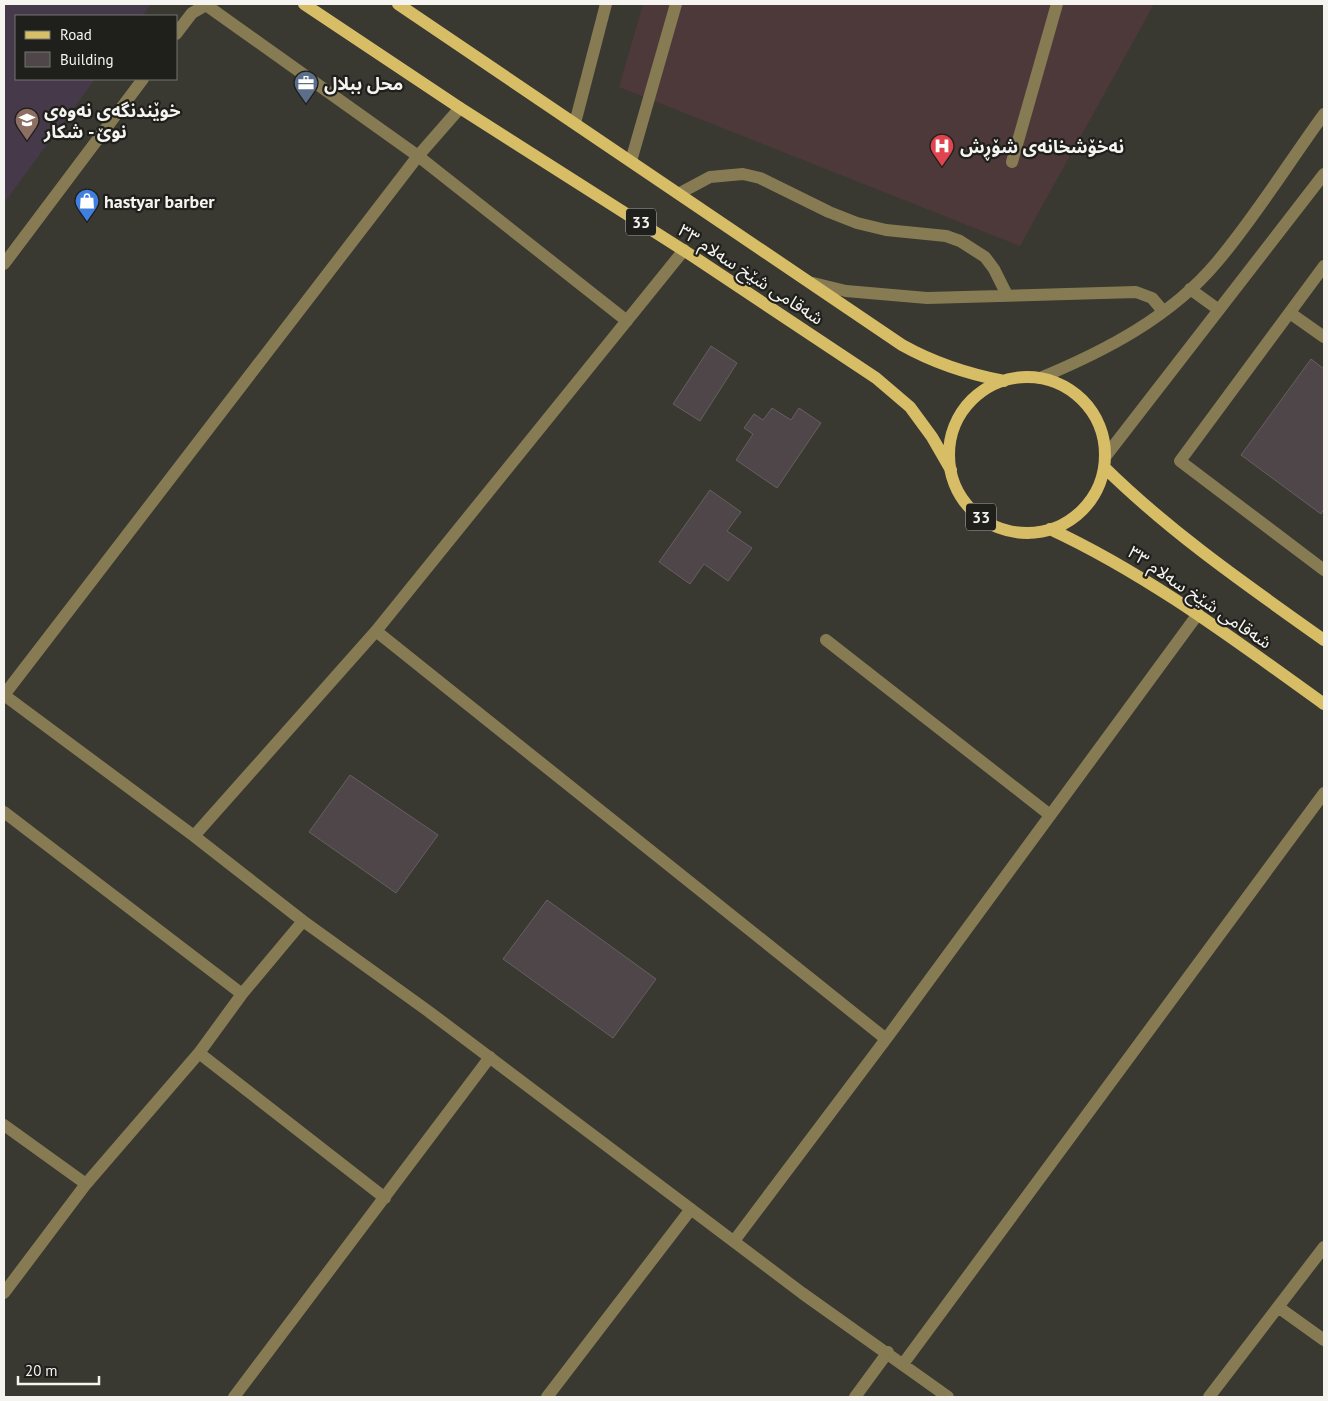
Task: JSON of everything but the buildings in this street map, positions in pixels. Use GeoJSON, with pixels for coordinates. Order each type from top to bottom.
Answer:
{"type":"FeatureCollection","features":[{"type":"Feature","properties":{"kind":"main road","name":"شەقامی شێخ سەلام ٣٣"},"geometry":{"type":"LineString","coordinates":[[304,4],[460,108],[684,250],[892,390],[910,407],[932,437],[951,470],[957,488],[966,503],[995,526],[1013,531],[1032,533],[1050,529],[1066,522],[1080,512],[1091,499],[1099,484],[1105,462],[1104,439],[1098,421],[1088,405],[1074,392],[1058,383],[1040,378],[1022,377],[1004,381],[979,394],[960,415],[953,432],[950,451],[951,470]]}},
{"type":"Feature","properties":{"kind":"main road","name":"شەقامی شێخ سەلام ٣٣"},"geometry":{"type":"LineString","coordinates":[[398,4],[920,355],[968,374],[1004,381]]}},
{"type":"Feature","properties":{"kind":"main road","name":"شەقامی شێخ سەلام ٣٣"},"geometry":{"type":"LineString","coordinates":[[1105,462],[1146,508],[1191,544],[1324,640]]}},
{"type":"Feature","properties":{"kind":"main road","name":"شەقامی شێخ سەلام ٣٣"},"geometry":{"type":"LineString","coordinates":[[1050,529],[1101,553],[1198,614],[1324,704]]}},
{"type":"Feature","properties":{"kind":"street"},"geometry":{"type":"LineString","coordinates":[[178,31],[192,9],[207,4],[418,156],[626,320]]}},
{"type":"Feature","properties":{"kind":"street"},"geometry":{"type":"LineString","coordinates":[[575,123],[606,4]]}},
{"type":"Feature","properties":{"kind":"street"},"geometry":{"type":"LineString","coordinates":[[631,161],[676,4]]}},
{"type":"Feature","properties":{"kind":"street"},"geometry":{"type":"LineString","coordinates":[[1012,162],[1057,4]]}},
{"type":"Feature","properties":{"kind":"street"},"geometry":{"type":"LineString","coordinates":[[4,264],[142,80]]}},
{"type":"Feature","properties":{"kind":"street"},"geometry":{"type":"LineString","coordinates":[[460,108],[418,156],[4,695],[194,836],[303,921],[490,1057],[802,1293],[888,1352],[948,1397]]}},
{"type":"Feature","properties":{"kind":"street"},"geometry":{"type":"LineString","coordinates":[[1040,378],[1105,349],[1163,311],[1190,289],[1217,263],[1324,114]]}},
{"type":"Feature","properties":{"kind":"street"},"geometry":{"type":"LineString","coordinates":[[680,193],[710,177],[743,174],[760,178],[829,212],[857,223],[886,230],[946,236],[973,248],[994,268],[1007,295]]}},
{"type":"Feature","properties":{"kind":"street"},"geometry":{"type":"LineString","coordinates":[[1105,462],[1324,174]]}},
{"type":"Feature","properties":{"kind":"street"},"geometry":{"type":"LineString","coordinates":[[194,836],[376,631],[684,250]]}},
{"type":"Feature","properties":{"kind":"street"},"geometry":{"type":"LineString","coordinates":[[1324,266],[1180,461],[1324,570]]}},
{"type":"Feature","properties":{"kind":"street"},"geometry":{"type":"LineString","coordinates":[[813,283],[846,291],[927,298],[1136,292],[1152,298],[1163,311]]}},
{"type":"Feature","properties":{"kind":"street"},"geometry":{"type":"LineString","coordinates":[[1190,289],[1219,310]]}},
{"type":"Feature","properties":{"kind":"street"},"geometry":{"type":"LineString","coordinates":[[1290,313],[1324,337]]}},
{"type":"Feature","properties":{"kind":"street"},"geometry":{"type":"LineString","coordinates":[[734,1241],[886,1039],[1198,614]]}},
{"type":"Feature","properties":{"kind":"street"},"geometry":{"type":"LineString","coordinates":[[376,631],[886,1039]]}},
{"type":"Feature","properties":{"kind":"street"},"geometry":{"type":"LineString","coordinates":[[826,640],[1050,815]]}},
{"type":"Feature","properties":{"kind":"street"},"geometry":{"type":"LineString","coordinates":[[903,1364],[1324,793]]}},
{"type":"Feature","properties":{"kind":"street"},"geometry":{"type":"LineString","coordinates":[[4,812],[242,994]]}},
{"type":"Feature","properties":{"kind":"street"},"geometry":{"type":"LineString","coordinates":[[4,1293],[86,1184],[199,1053],[242,994],[303,921]]}},
{"type":"Feature","properties":{"kind":"street"},"geometry":{"type":"LineString","coordinates":[[199,1053],[385,1198]]}},
{"type":"Feature","properties":{"kind":"street"},"geometry":{"type":"LineString","coordinates":[[234,1397],[490,1057]]}},
{"type":"Feature","properties":{"kind":"street"},"geometry":{"type":"LineString","coordinates":[[4,1125],[86,1184]]}},
{"type":"Feature","properties":{"kind":"street"},"geometry":{"type":"LineString","coordinates":[[548,1397],[691,1209]]}},
{"type":"Feature","properties":{"kind":"street"},"geometry":{"type":"LineString","coordinates":[[1209,1397],[1324,1247]]}},
{"type":"Feature","properties":{"kind":"street"},"geometry":{"type":"LineString","coordinates":[[1278,1306],[1324,1340]]}},
{"type":"Feature","properties":{"kind":"street"},"geometry":{"type":"LineString","coordinates":[[855,1397],[888,1352]]}},
{"type":"Feature","properties":{"kind":"shaded area","name":"خوێندنگەی نەوەی نوێ - شکار"},"geometry":{"type":"Polygon","coordinates":[[[4,4],[151,4],[143,15],[15,15],[15,80],[94,80],[4,203],[4,4]]]}},
{"type":"Feature","properties":{"kind":"shaded area","name":"نەخۆشخانەی شۆڕش"},"geometry":{"type":"Polygon","coordinates":[[[643,4],[1154,4],[1020,246],[619,87],[643,4]]]}},
{"type":"Feature","properties":{"kind":"place","name":"محل ببلال"},"geometry":{"type":"Point","coordinates":[306,104]}},
{"type":"Feature","properties":{"kind":"place","name":"خوێندنگەی نەوەی نوێ - شکار"},"geometry":{"type":"Point","coordinates":[27,141]}},
{"type":"Feature","properties":{"kind":"place","name":"نەخۆشخانەی شۆڕش"},"geometry":{"type":"Point","coordinates":[942,167]}},
{"type":"Feature","properties":{"kind":"place","name":"hastyar barber"},"geometry":{"type":"Point","coordinates":[87,222]}}]}
